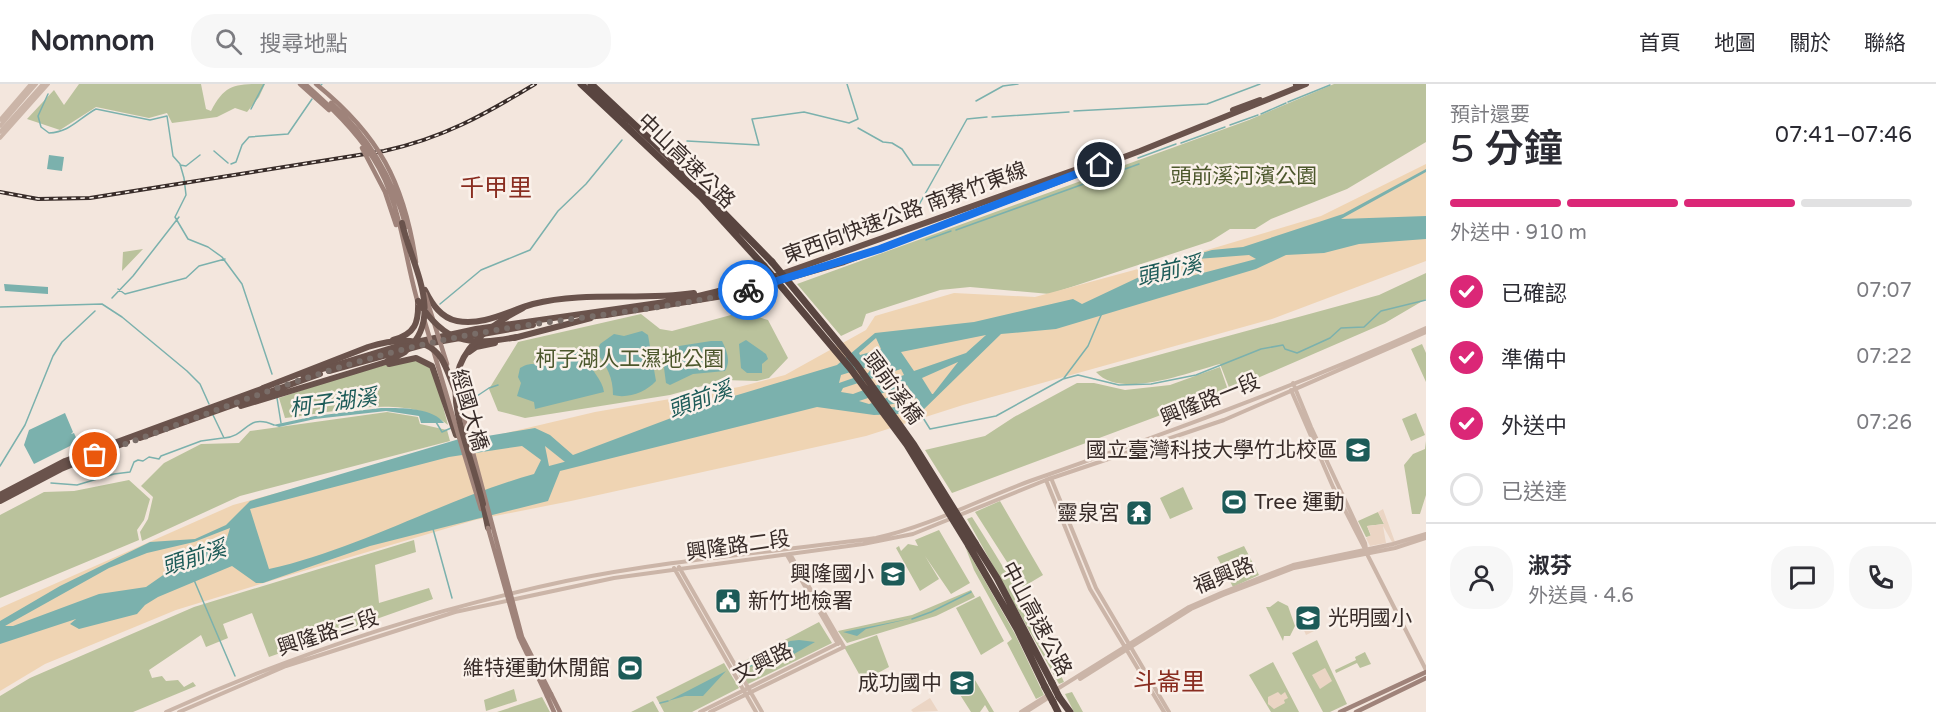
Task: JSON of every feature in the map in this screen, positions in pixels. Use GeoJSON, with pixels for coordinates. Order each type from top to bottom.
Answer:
{"type":"FeatureCollection","features":[{"type":"Feature","properties":{"kind":"highway","name":"中山高速公路"},"geometry":{"type":"LineString","coordinates":[[581,84],[701,197],[768,264]]}},
{"type":"Feature","properties":{"kind":"highway","name":"中山高速公路"},"geometry":{"type":"LineString","coordinates":[[591,84],[670,158],[768,264]]}},
{"type":"Feature","properties":{"kind":"highway","name":"東西向快速公路 南寮竹東線"},"geometry":{"type":"LineString","coordinates":[[0,495],[65,462],[263,388],[325,370],[426,344],[686,299],[770,278],[1179,132],[1297,84]]}},
{"type":"Feature","properties":{"kind":"highway","name":"東西向快速公路 南寮竹東線"},"geometry":{"type":"LineString","coordinates":[[588,315],[606,315],[729,295],[843,262],[1140,151],[1306,84]]}},
{"type":"Feature","properties":{"kind":"highway"},"geometry":{"type":"LineString","coordinates":[[357,371],[401,355],[417,340],[424,325],[424,299],[406,242],[393,187]]}},
{"type":"Feature","properties":{"kind":"highway","name":"頭前溪橋"},"geometry":{"type":"LineString","coordinates":[[768,264],[869,383],[914,445],[972,544]]}},
{"type":"Feature","properties":{"kind":"highway"},"geometry":{"type":"LineString","coordinates":[[424,289],[438,310],[455,320],[489,319],[523,308],[576,297],[654,297],[719,291]]}},
{"type":"Feature","properties":{"kind":"highway"},"geometry":{"type":"LineString","coordinates":[[418,301],[435,324],[450,336],[468,342],[517,337]]}},
{"type":"Feature","properties":{"kind":"highway"},"geometry":{"type":"LineString","coordinates":[[263,388],[412,331],[418,320],[418,301]]}},
{"type":"Feature","properties":{"kind":"highway"},"geometry":{"type":"LineString","coordinates":[[488,528],[489,521],[456,400],[456,371],[461,357],[482,333],[523,308]]}},
{"type":"Feature","properties":{"kind":"highway"},"geometry":{"type":"LineString","coordinates":[[458,397],[458,374],[466,354],[476,347],[606,315]]}},
{"type":"Feature","properties":{"kind":"highway"},"geometry":{"type":"LineString","coordinates":[[386,342],[416,342],[435,352],[442,360],[458,397]]}},
{"type":"Feature","properties":{"kind":"highway"},"geometry":{"type":"LineString","coordinates":[[188,420],[357,371],[409,359],[428,362],[436,370],[459,437]]}},
{"type":"Feature","properties":{"kind":"highway","name":"東西向快速公路 南寮竹東線"},"geometry":{"type":"LineString","coordinates":[[0,501],[95,455],[325,370]]}},
{"type":"Feature","properties":{"kind":"highway","name":"中山高速公路"},"geometry":{"type":"LineString","coordinates":[[972,544],[997,578],[1054,697],[1065,712]]}},
{"type":"Feature","properties":{"kind":"highway"},"geometry":{"type":"LineString","coordinates":[[1054,697],[1056,712]]}},
{"type":"Feature","properties":{"kind":"highway"},"geometry":{"type":"LineString","coordinates":[[1054,697],[1070,712]]}},
{"type":"Feature","properties":{"kind":"main road"},"geometry":{"type":"LineString","coordinates":[[300,84],[350,131],[371,161],[389,202],[405,253]]}},
{"type":"Feature","properties":{"kind":"main road","name":"經國大橋"},"geometry":{"type":"LineString","coordinates":[[307,84],[354,131],[375,160],[392,201],[418,301],[519,637],[549,695]]}},
{"type":"Feature","properties":{"kind":"main road","name":"經國大橋"},"geometry":{"type":"LineString","coordinates":[[307,84],[337,108],[366,140],[393,187],[458,397],[522,637],[549,695]]}},
{"type":"Feature","properties":{"kind":"main road"},"geometry":{"type":"LineString","coordinates":[[315,84],[357,123],[382,154],[403,203],[417,267]]}},
{"type":"Feature","properties":{"kind":"main road"},"geometry":{"type":"LineString","coordinates":[[1340,712],[1426,671]]}},
{"type":"Feature","properties":{"kind":"main road"},"geometry":{"type":"LineString","coordinates":[[1356,712],[1426,678]]}},
{"type":"Feature","properties":{"kind":"main road"},"geometry":{"type":"LineString","coordinates":[[549,695],[554,712]]}},
{"type":"Feature","properties":{"kind":"main road"},"geometry":{"type":"LineString","coordinates":[[549,695],[560,712]]}},
{"type":"Feature","properties":{"kind":"street"},"geometry":{"type":"LineString","coordinates":[[0,120],[31,84]]}},
{"type":"Feature","properties":{"kind":"street"},"geometry":{"type":"LineString","coordinates":[[0,126],[36,84]]}},
{"type":"Feature","properties":{"kind":"street"},"geometry":{"type":"LineString","coordinates":[[0,132],[43,84]]}},
{"type":"Feature","properties":{"kind":"street"},"geometry":{"type":"LineString","coordinates":[[0,138],[48,84]]}},
{"type":"Feature","properties":{"kind":"street","name":"興隆路一段"},"geometry":{"type":"LineString","coordinates":[[970,508],[1176,431],[1426,330]]}},
{"type":"Feature","properties":{"kind":"street","name":"興隆路一段"},"geometry":{"type":"LineString","coordinates":[[1048,478],[1189,433],[1293,390],[1426,330]]}},
{"type":"Feature","properties":{"kind":"street"},"geometry":{"type":"LineString","coordinates":[[1293,383],[1293,390]]}},
{"type":"Feature","properties":{"kind":"street"},"geometry":{"type":"LineString","coordinates":[[1288,385],[1293,390],[1366,551],[1426,671]]}},
{"type":"Feature","properties":{"kind":"street"},"geometry":{"type":"LineString","coordinates":[[1048,478],[1096,588],[1164,712]]}},
{"type":"Feature","properties":{"kind":"street"},"geometry":{"type":"LineString","coordinates":[[1048,478],[1091,591],[1169,712]]}},
{"type":"Feature","properties":{"kind":"street","name":"興隆路二段"},"geometry":{"type":"LineString","coordinates":[[504,598],[575,580],[788,553],[909,530],[970,508]]}},
{"type":"Feature","properties":{"kind":"street","name":"福興路"},"geometry":{"type":"LineString","coordinates":[[1054,697],[1189,607],[1221,593],[1293,565],[1366,551],[1426,536]]}},
{"type":"Feature","properties":{"kind":"street"},"geometry":{"type":"LineString","coordinates":[[788,553],[839,643]]}},
{"type":"Feature","properties":{"kind":"street"},"geometry":{"type":"LineString","coordinates":[[676,567],[762,712]]}},
{"type":"Feature","properties":{"kind":"street","name":"興隆路三段"},"geometry":{"type":"LineString","coordinates":[[166,712],[330,647],[504,598]]}},
{"type":"Feature","properties":{"kind":"street","name":"興隆路三段"},"geometry":{"type":"LineString","coordinates":[[179,712],[297,662],[504,598]]}},
{"type":"Feature","properties":{"kind":"street","name":"文興路"},"geometry":{"type":"LineString","coordinates":[[700,712],[747,690],[844,646],[839,643],[747,690],[710,712]]}},
{"type":"Feature","properties":{"kind":"street"},"geometry":{"type":"LineString","coordinates":[[747,690],[756,712]]}},
{"type":"Feature","properties":{"kind":"street"},"geometry":{"type":"LineString","coordinates":[[1021,712],[1054,697]]}},
{"type":"Feature","properties":{"kind":"street"},"geometry":{"type":"LineString","coordinates":[[1026,712],[1054,697]]}},
{"type":"Feature","properties":{"kind":"green space"},"geometry":{"type":"Polygon","coordinates":[[[79,84],[201,84],[206,109],[211,111],[221,95],[232,87],[265,84],[259,97],[247,112],[235,108],[217,117],[172,123],[167,113],[149,118],[96,107],[60,130],[27,119],[54,90],[64,105],[79,84]]]}},
{"type":"Feature","properties":{"kind":"green space","name":"頭前溪河濱公園"},"geometry":{"type":"Polygon","coordinates":[[[1334,84],[1426,84],[1426,142],[1347,189],[1271,219],[1255,229],[1230,229],[1211,241],[1050,294],[970,287],[940,290],[866,314],[862,326],[841,336],[797,284],[1249,120],[1334,84]]]}},
{"type":"Feature","properties":{"kind":"green space"},"geometry":{"type":"Polygon","coordinates":[[[143,249],[122,271],[123,252],[143,249]]]}},
{"type":"Feature","properties":{"kind":"green space"},"geometry":{"type":"Polygon","coordinates":[[[1426,273],[1426,299],[1385,323],[1230,390],[1220,364],[1156,382],[1138,384],[1122,384],[1107,380],[1096,372],[1379,295],[1426,273]]]}},
{"type":"Feature","properties":{"kind":"green space","name":"柯子湖人工濕地公園"},"geometry":{"type":"Polygon","coordinates":[[[742,312],[768,320],[788,358],[769,378],[757,381],[724,380],[670,395],[525,418],[498,411],[489,389],[518,342],[641,314],[660,329],[672,331],[742,312]]]}},
{"type":"Feature","properties":{"kind":"green space"},"geometry":{"type":"Polygon","coordinates":[[[1422,344],[1426,353],[1426,382],[1411,349],[1422,344]]]}},
{"type":"Feature","properties":{"kind":"green space"},"geometry":{"type":"Polygon","coordinates":[[[407,360],[423,362],[433,370],[448,425],[432,415],[413,409],[392,407],[347,409],[285,418],[279,398],[356,372],[407,360]]]}},
{"type":"Feature","properties":{"kind":"green space"},"geometry":{"type":"Polygon","coordinates":[[[1220,367],[1228,390],[952,493],[925,450],[985,436],[1014,417],[1077,383],[1094,383],[1125,390],[1170,385],[1220,367]]]}},
{"type":"Feature","properties":{"kind":"green space"},"geometry":{"type":"Polygon","coordinates":[[[387,412],[418,417],[420,424],[447,430],[450,441],[240,496],[142,541],[140,532],[148,519],[153,497],[141,486],[164,463],[201,444],[239,443],[250,431],[387,412]]]}},
{"type":"Feature","properties":{"kind":"green space"},"geometry":{"type":"Polygon","coordinates":[[[1416,413],[1425,435],[1411,441],[1402,419],[1416,413]]]}},
{"type":"Feature","properties":{"kind":"green space"},"geometry":{"type":"Polygon","coordinates":[[[1426,441],[1426,495],[1420,514],[1412,514],[1404,465],[1413,454],[1425,449],[1426,441]]]}},
{"type":"Feature","properties":{"kind":"green space"},"geometry":{"type":"Polygon","coordinates":[[[129,480],[150,499],[144,520],[137,530],[139,540],[0,598],[0,515],[44,492],[74,491],[129,480]]]}},
{"type":"Feature","properties":{"kind":"green space"},"geometry":{"type":"Polygon","coordinates":[[[1183,487],[1193,509],[1170,519],[1160,498],[1183,487]]]}},
{"type":"Feature","properties":{"kind":"green space"},"geometry":{"type":"Polygon","coordinates":[[[1000,501],[1043,575],[1023,587],[975,512],[1000,501]]]}},
{"type":"Feature","properties":{"kind":"green space"},"geometry":{"type":"Polygon","coordinates":[[[1378,512],[1384,524],[1367,526],[1371,536],[1366,537],[1358,521],[1378,512]]]}},
{"type":"Feature","properties":{"kind":"green space"},"geometry":{"type":"Polygon","coordinates":[[[972,517],[1021,598],[1064,682],[1059,684],[967,519],[972,517]]]}},
{"type":"Feature","properties":{"kind":"green space"},"geometry":{"type":"Polygon","coordinates":[[[939,530],[970,583],[951,594],[925,556],[939,579],[920,591],[896,548],[899,546],[901,551],[908,544],[918,546],[915,540],[939,530]]]}},
{"type":"Feature","properties":{"kind":"green space"},"geometry":{"type":"Polygon","coordinates":[[[414,540],[416,552],[375,565],[379,603],[429,588],[433,599],[269,657],[252,613],[223,624],[228,638],[206,647],[201,635],[149,670],[152,678],[162,676],[166,681],[178,680],[184,687],[193,682],[196,686],[133,712],[0,712],[0,696],[30,678],[194,607],[414,540]]]}},
{"type":"Feature","properties":{"kind":"green space"},"geometry":{"type":"Polygon","coordinates":[[[965,546],[1015,634],[1044,695],[1036,699],[1007,643],[1012,639],[974,570],[965,546]]]}},
{"type":"Feature","properties":{"kind":"green space"},"geometry":{"type":"Polygon","coordinates":[[[1244,546],[1259,575],[1233,587],[1217,557],[1244,546]]]}},
{"type":"Feature","properties":{"kind":"green space"},"geometry":{"type":"Polygon","coordinates":[[[971,590],[975,597],[936,616],[847,643],[838,631],[912,615],[971,590]]]}},
{"type":"Feature","properties":{"kind":"green space"},"geometry":{"type":"Polygon","coordinates":[[[980,596],[1004,641],[981,655],[956,608],[980,596]]]}},
{"type":"Feature","properties":{"kind":"green space"},"geometry":{"type":"Polygon","coordinates":[[[1278,601],[1288,606],[1295,626],[1290,636],[1284,636],[1283,641],[1266,607],[1278,601]]]}},
{"type":"Feature","properties":{"kind":"green space"},"geometry":{"type":"Polygon","coordinates":[[[819,622],[832,643],[748,684],[737,665],[819,622]]]}},
{"type":"Feature","properties":{"kind":"green space"},"geometry":{"type":"Polygon","coordinates":[[[877,635],[889,667],[863,681],[844,647],[877,635]]]}},
{"type":"Feature","properties":{"kind":"green space"},"geometry":{"type":"Polygon","coordinates":[[[1317,640],[1347,704],[1330,712],[1323,712],[1292,653],[1317,640]]]}},
{"type":"Feature","properties":{"kind":"green space"},"geometry":{"type":"Polygon","coordinates":[[[1365,652],[1371,664],[1360,668],[1357,663],[1336,673],[1335,670],[1356,660],[1355,657],[1365,652]]]}},
{"type":"Feature","properties":{"kind":"green space"},"geometry":{"type":"Polygon","coordinates":[[[1273,662],[1299,712],[1271,712],[1249,675],[1273,662]]]}},
{"type":"Feature","properties":{"kind":"green space"},"geometry":{"type":"Polygon","coordinates":[[[724,663],[739,688],[692,712],[664,712],[656,697],[724,663]]]}},
{"type":"Feature","properties":{"kind":"green space"},"geometry":{"type":"Polygon","coordinates":[[[969,670],[994,712],[989,712],[985,705],[980,712],[971,712],[957,690],[958,681],[967,677],[965,673],[969,670]]]}},
{"type":"Feature","properties":{"kind":"green space"},"geometry":{"type":"Polygon","coordinates":[[[514,689],[517,701],[486,711],[484,700],[514,689]]]}},
{"type":"Feature","properties":{"kind":"green space"},"geometry":{"type":"Polygon","coordinates":[[[1072,692],[1083,712],[1074,712],[1065,694],[1072,692]]]}},
{"type":"Feature","properties":{"kind":"green space"},"geometry":{"type":"Polygon","coordinates":[[[542,697],[550,712],[497,712],[542,697]]]}},
{"type":"Feature","properties":{"kind":"green space"},"geometry":{"type":"Polygon","coordinates":[[[653,701],[659,712],[631,712],[653,701]]]}},
{"type":"Feature","properties":{"kind":"sand"},"geometry":{"type":"Polygon","coordinates":[[[1426,164],[1426,261],[1272,319],[963,405],[866,436],[475,520],[176,610],[45,664],[0,691],[0,608],[233,505],[455,445],[595,412],[739,387],[785,375],[866,330],[875,316],[954,293],[1035,297],[1204,251],[1321,216],[1426,164]]]}},
{"type":"Feature","properties":{"kind":"shaded area"},"geometry":{"type":"Polygon","coordinates":[[[1383,509],[1395,542],[1392,542],[1383,526],[1386,543],[1370,546],[1366,538],[1371,535],[1367,526],[1384,524],[1378,512],[1383,509]]]}},
{"type":"Feature","properties":{"kind":"shaded area"},"geometry":{"type":"Polygon","coordinates":[[[1309,614],[1308,622],[1316,630],[1306,635],[1299,619],[1309,614]]]}},
{"type":"Feature","properties":{"kind":"shaded area"},"geometry":{"type":"Polygon","coordinates":[[[1325,668],[1332,681],[1320,689],[1312,675],[1325,668]]]}},
{"type":"Feature","properties":{"kind":"shaded area"},"geometry":{"type":"Polygon","coordinates":[[[1278,692],[1281,695],[1285,692],[1288,698],[1284,700],[1285,703],[1274,709],[1268,704],[1268,697],[1278,692]]]}},
{"type":"Feature","properties":{"kind":"shaded area"},"geometry":{"type":"Polygon","coordinates":[[[930,698],[938,711],[913,712],[911,710],[930,698]]]}},
{"type":"Feature","properties":{"kind":"water"},"geometry":{"type":"Polygon","coordinates":[[[49,155],[64,157],[62,171],[47,169],[49,155]]]}},
{"type":"Feature","properties":{"kind":"water","name":"頭前溪"},"geometry":{"type":"Polygon","coordinates":[[[1426,169],[1426,172],[1341,219],[1426,216],[1426,239],[1359,244],[1324,253],[1286,255],[1256,269],[1056,329],[1001,334],[920,413],[874,415],[817,407],[560,471],[548,501],[370,546],[263,583],[256,583],[232,566],[158,597],[145,605],[137,614],[79,629],[70,624],[76,619],[0,644],[0,621],[60,586],[150,542],[195,539],[226,525],[250,501],[466,437],[475,438],[535,428],[550,435],[573,455],[711,403],[837,365],[875,333],[974,322],[1073,299],[1082,304],[1171,262],[1212,250],[1243,247],[1343,214],[1426,169]],[[1249,255],[1197,259],[1172,266],[1168,272],[1176,280],[1256,259],[1249,255]],[[986,335],[901,352],[914,371],[966,353],[986,335]],[[876,338],[859,353],[860,355],[881,349],[876,338]],[[958,362],[922,378],[933,394],[958,362]],[[864,368],[841,375],[839,383],[868,373],[871,369],[864,368]],[[901,369],[843,388],[841,392],[853,394],[904,375],[901,369]],[[907,385],[859,401],[869,404],[910,390],[907,385]],[[917,398],[880,408],[920,406],[917,398]],[[522,446],[449,457],[250,509],[269,569],[336,549],[501,484],[534,474],[541,460],[522,446]],[[545,446],[549,466],[565,462],[545,446]],[[230,528],[194,542],[147,553],[109,568],[5,626],[13,626],[99,594],[146,587],[202,548],[227,538],[230,528]]]}},
{"type":"Feature","properties":{"kind":"water"},"geometry":{"type":"Polygon","coordinates":[[[4,284],[48,287],[48,294],[5,291],[4,284]]]}},
{"type":"Feature","properties":{"kind":"water"},"geometry":{"type":"Polygon","coordinates":[[[642,331],[648,335],[656,381],[636,394],[613,395],[609,372],[597,353],[600,344],[614,334],[624,336],[642,331]]]}},
{"type":"Feature","properties":{"kind":"water"},"geometry":{"type":"Polygon","coordinates":[[[746,340],[766,354],[768,359],[762,364],[762,373],[747,373],[741,368],[739,344],[746,340]]]}},
{"type":"Feature","properties":{"kind":"water"},"geometry":{"type":"Polygon","coordinates":[[[722,341],[724,345],[728,360],[725,371],[693,374],[670,385],[666,383],[662,353],[679,346],[722,341]]]}},
{"type":"Feature","properties":{"kind":"water"},"geometry":{"type":"Polygon","coordinates":[[[579,351],[585,355],[604,392],[535,409],[534,402],[517,396],[521,383],[518,377],[520,368],[529,364],[551,364],[579,351]]]}},
{"type":"Feature","properties":{"kind":"water"},"geometry":{"type":"Polygon","coordinates":[[[381,408],[424,411],[444,423],[421,423],[419,416],[386,411],[315,419],[279,427],[273,425],[315,416],[381,408]]]}},
{"type":"Feature","properties":{"kind":"water"},"geometry":{"type":"Polygon","coordinates":[[[65,413],[73,432],[71,434],[74,433],[78,442],[34,464],[24,445],[29,430],[65,413]]]}},
{"type":"Feature","properties":{"kind":"water"},"geometry":{"type":"Polygon","coordinates":[[[913,618],[866,629],[857,636],[843,632],[913,618]]]}},
{"type":"Feature","properties":{"kind":"water"},"geometry":{"type":"Polygon","coordinates":[[[790,641],[815,642],[794,654],[790,652],[768,662],[768,655],[790,641]]]}},
{"type":"Feature","properties":{"kind":"water"},"geometry":{"type":"Polygon","coordinates":[[[726,671],[703,696],[685,696],[668,701],[726,671]]]}},
{"type":"Feature","properties":{"kind":"waterway"},"geometry":{"type":"LineString","coordinates":[[251,109],[264,84]]}},
{"type":"Feature","properties":{"kind":"waterway"},"geometry":{"type":"LineString","coordinates":[[687,141],[759,145],[752,119],[804,112],[849,123],[858,119],[847,84]]}},
{"type":"Feature","properties":{"kind":"waterway"},"geometry":{"type":"LineString","coordinates":[[976,101],[1003,86],[1018,84]]}},
{"type":"Feature","properties":{"kind":"waterway"},"geometry":{"type":"LineString","coordinates":[[1074,111],[1207,104],[1260,84]]}},
{"type":"Feature","properties":{"kind":"waterway"},"geometry":{"type":"LineString","coordinates":[[1288,102],[1330,85]]}},
{"type":"Feature","properties":{"kind":"waterway"},"geometry":{"type":"LineString","coordinates":[[48,94],[38,116],[41,127],[49,133],[68,128],[96,109],[150,120],[167,116],[173,156],[180,164],[186,195],[175,217],[188,239],[208,247],[222,257],[242,284],[272,374]]}},
{"type":"Feature","properties":{"kind":"waterway"},"geometry":{"type":"LineString","coordinates":[[231,164],[236,162],[242,145],[249,137],[288,134],[312,99]]}},
{"type":"Feature","properties":{"kind":"waterway"},"geometry":{"type":"LineString","coordinates":[[1261,114],[1286,103]]}},
{"type":"Feature","properties":{"kind":"waterway"},"geometry":{"type":"LineString","coordinates":[[992,117],[1069,112]]}},
{"type":"Feature","properties":{"kind":"waterway"},"geometry":{"type":"LineString","coordinates":[[1230,125],[1258,115]]}},
{"type":"Feature","properties":{"kind":"waterway"},"geometry":{"type":"LineString","coordinates":[[918,218],[916,212],[920,203],[967,119],[987,117]]}},
{"type":"Feature","properties":{"kind":"waterway"},"geometry":{"type":"LineString","coordinates":[[1181,143],[1225,127]]}},
{"type":"Feature","properties":{"kind":"waterway"},"geometry":{"type":"LineString","coordinates":[[858,128],[883,142],[892,143],[902,149],[913,165],[939,165]]}},
{"type":"Feature","properties":{"kind":"waterway"},"geometry":{"type":"LineString","coordinates":[[440,304],[481,270],[530,250],[558,211],[586,184],[622,140]]}},
{"type":"Feature","properties":{"kind":"waterway"},"geometry":{"type":"LineString","coordinates":[[1138,158],[1176,144]]}},
{"type":"Feature","properties":{"kind":"waterway"},"geometry":{"type":"LineString","coordinates":[[214,151],[228,163]]}},
{"type":"Feature","properties":{"kind":"waterway"},"geometry":{"type":"LineString","coordinates":[[180,165],[186,166],[200,155]]}},
{"type":"Feature","properties":{"kind":"waterway"},"geometry":{"type":"LineString","coordinates":[[956,230],[1139,164]]}},
{"type":"Feature","properties":{"kind":"waterway"},"geometry":{"type":"LineString","coordinates":[[112,298],[133,276],[179,217]]}},
{"type":"Feature","properties":{"kind":"waterway"},"geometry":{"type":"LineString","coordinates":[[926,240],[951,231]]}},
{"type":"Feature","properties":{"kind":"waterway"},"geometry":{"type":"LineString","coordinates":[[118,289],[125,294],[186,278],[199,266],[225,259]]}},
{"type":"Feature","properties":{"kind":"waterway"},"geometry":{"type":"LineString","coordinates":[[920,413],[930,429],[996,416],[1063,379],[1078,375],[1119,385],[1151,384],[1196,375],[1261,349],[1283,345],[1285,349],[1297,353],[1330,338],[1341,328],[1364,327],[1381,311],[1426,300]]}},
{"type":"Feature","properties":{"kind":"waterway","name":"柯子湖溪"},"geometry":{"type":"LineString","coordinates":[[0,307],[102,304],[122,317],[187,371],[200,384],[209,404]]}},
{"type":"Feature","properties":{"kind":"waterway"},"geometry":{"type":"LineString","coordinates":[[0,466],[25,425],[53,356],[62,342],[95,311]]}},
{"type":"Feature","properties":{"kind":"waterway"},"geometry":{"type":"LineString","coordinates":[[1064,378],[1088,346],[1102,313]]}},
{"type":"Feature","properties":{"kind":"waterway"},"geometry":{"type":"LineString","coordinates":[[462,406],[489,388],[498,385]]}},
{"type":"Feature","properties":{"kind":"waterway"},"geometry":{"type":"LineString","coordinates":[[277,398],[281,423]]}},
{"type":"Feature","properties":{"kind":"waterway","name":"柯子湖溪"},"geometry":{"type":"LineString","coordinates":[[213,415],[224,438],[238,433],[252,423],[265,422],[274,425]]}},
{"type":"Feature","properties":{"kind":"waterway","name":"柯子湖溪"},"geometry":{"type":"LineString","coordinates":[[436,422],[442,432],[451,428]]}},
{"type":"Feature","properties":{"kind":"waterway"},"geometry":{"type":"LineString","coordinates":[[51,483],[77,485],[114,474],[130,472],[134,462],[138,460],[143,461],[149,457],[159,459],[161,456],[201,441],[223,438]]}},
{"type":"Feature","properties":{"kind":"waterway"},"geometry":{"type":"LineString","coordinates":[[433,529],[452,598]]}},
{"type":"Feature","properties":{"kind":"waterway"},"geometry":{"type":"LineString","coordinates":[[1015,574],[1022,569]]}},
{"type":"Feature","properties":{"kind":"waterway"},"geometry":{"type":"LineString","coordinates":[[194,580],[235,676]]}},
{"type":"Feature","properties":{"kind":"waterway"},"geometry":{"type":"LineString","coordinates":[[912,619],[971,592]]}},
{"type":"Feature","properties":{"kind":"waterway"},"geometry":{"type":"LineString","coordinates":[[742,669],[767,660]]}},
{"type":"Feature","properties":{"kind":"waterway"},"geometry":{"type":"LineString","coordinates":[[660,703],[668,701]]}},
{"type":"Feature","properties":{"kind":"railway"},"geometry":{"type":"LineString","coordinates":[[0,192],[38,199],[90,198],[384,151],[444,132],[498,106],[535,84]]}},
{"type":"Feature","properties":{"kind":"way so far"},"geometry":{"type":"LineString","coordinates":[[95,455],[325,372],[426,344],[514,328],[688,303],[748,290]]}},
{"type":"Feature","properties":{"kind":"place","name":"國立臺灣科技大學竹北校區"},"geometry":{"type":"Point","coordinates":[1358,450]}},
{"type":"Feature","properties":{"kind":"place","name":"Tree 運動"},"geometry":{"type":"Point","coordinates":[1234,502]}},
{"type":"Feature","properties":{"kind":"place","name":"靈泉宮"},"geometry":{"type":"Point","coordinates":[1139,513]}},
{"type":"Feature","properties":{"kind":"place","name":"興隆國小"},"geometry":{"type":"Point","coordinates":[893,574]}},
{"type":"Feature","properties":{"kind":"place","name":"新竹地檢署"},"geometry":{"type":"Point","coordinates":[728,601]}},
{"type":"Feature","properties":{"kind":"place","name":"光明國小"},"geometry":{"type":"Point","coordinates":[1308,618]}},
{"type":"Feature","properties":{"kind":"place","name":"維特運動休閒館"},"geometry":{"type":"Point","coordinates":[630,668]}},
{"type":"Feature","properties":{"kind":"place","name":"成功國中"},"geometry":{"type":"Point","coordinates":[962,683]}},
{"type":"Feature","properties":{"kind":"district","name":"千甲里"},"geometry":{"type":"Point","coordinates":[496,188]}},
{"type":"Feature","properties":{"kind":"district","name":"斗崙里"},"geometry":{"type":"Point","coordinates":[1169,682]}},
{"type":"Feature","properties":{"kind":"route"},"geometry":{"type":"LineString","coordinates":[[748,290],[806,274],[880,249],[1100,165]]}}]}
